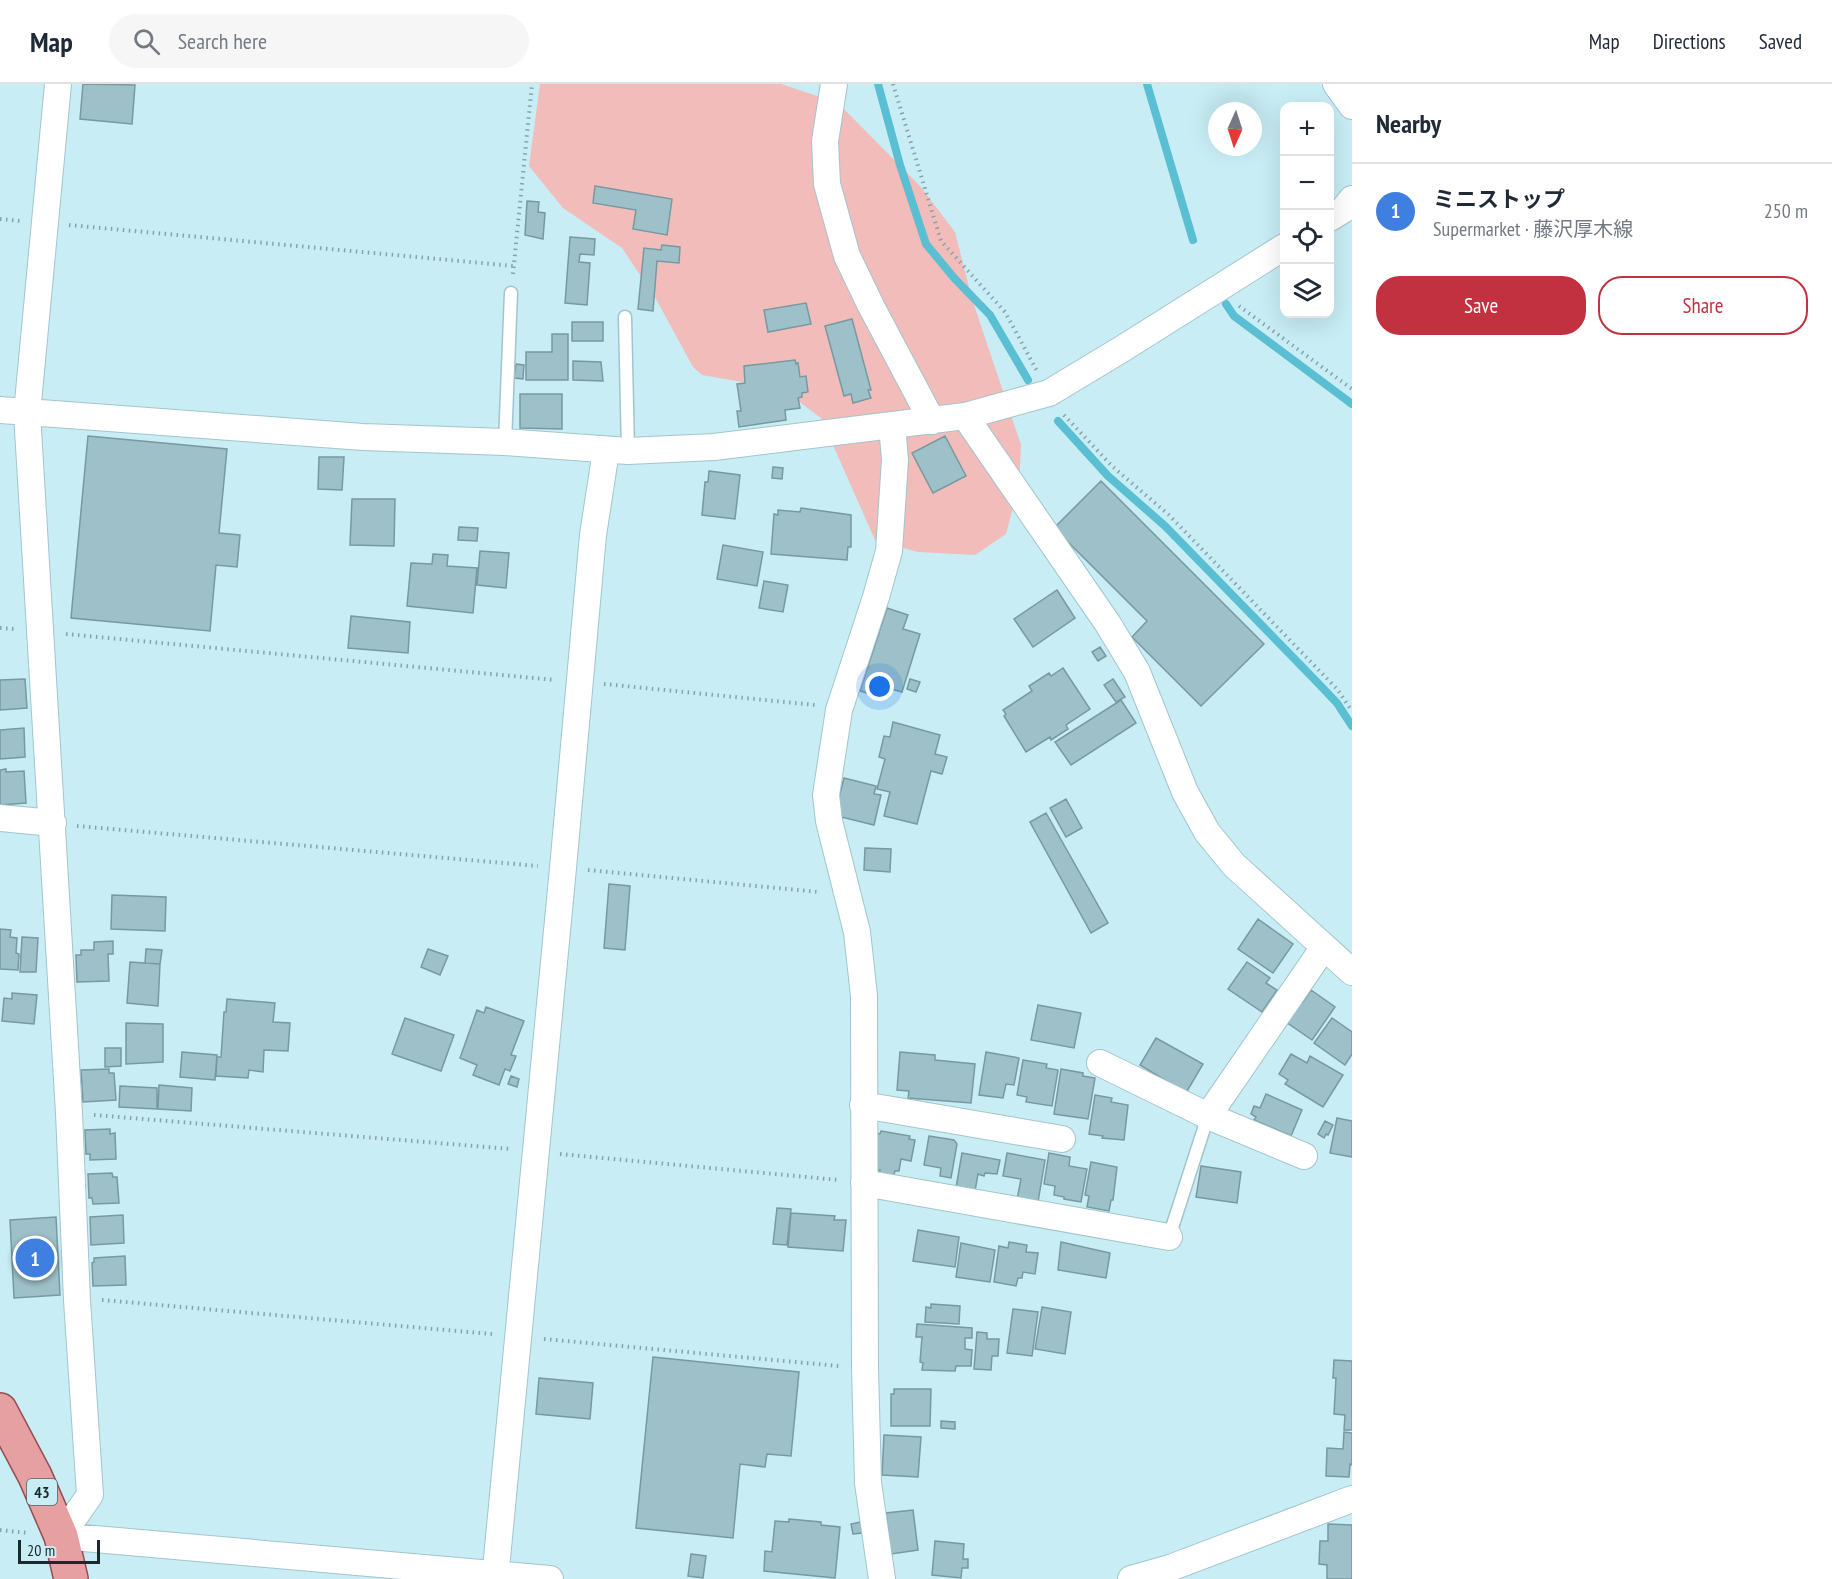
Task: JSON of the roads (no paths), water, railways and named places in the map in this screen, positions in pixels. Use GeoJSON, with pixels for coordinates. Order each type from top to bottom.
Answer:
{"type":"FeatureCollection","features":[{"type":"Feature","properties":{"kind":"main road","name":"43"},"geometry":{"type":"LineString","coordinates":[[0,1410],[35,1476],[61,1536],[71,1579]]}},
{"type":"Feature","properties":{"kind":"street"},"geometry":{"type":"LineString","coordinates":[[58,84],[27,412],[53,823],[77,1300],[90,1495],[61,1536]]}},
{"type":"Feature","properties":{"kind":"street"},"geometry":{"type":"LineString","coordinates":[[834,84],[825,141],[826,184],[847,256],[932,421]]}},
{"type":"Feature","properties":{"kind":"street"},"geometry":{"type":"LineString","coordinates":[[1336,84],[1352,106]]}},
{"type":"Feature","properties":{"kind":"street"},"geometry":{"type":"LineString","coordinates":[[1334,215],[1343,210],[1352,199]]}},
{"type":"Feature","properties":{"kind":"street"},"geometry":{"type":"LineString","coordinates":[[0,410],[363,436],[506,442],[617,451],[714,447],[966,417],[1049,393],[1280,250]]}},
{"type":"Feature","properties":{"kind":"street"},"geometry":{"type":"LineString","coordinates":[[966,417],[1108,624],[1137,672],[1185,792],[1207,832],[1234,865],[1352,972]]}},
{"type":"Feature","properties":{"kind":"street"},"geometry":{"type":"LineString","coordinates":[[882,1579],[868,1483],[865,1368],[864,996],[857,932],[830,821],[826,795],[839,710],[889,551],[895,460],[892,425]]}},
{"type":"Feature","properties":{"kind":"street"},"geometry":{"type":"LineString","coordinates":[[496,1576],[593,535],[617,451]]}},
{"type":"Feature","properties":{"kind":"street"},"geometry":{"type":"LineString","coordinates":[[0,818],[53,823]]}},
{"type":"Feature","properties":{"kind":"street"},"geometry":{"type":"LineString","coordinates":[[1208,1116],[1324,947]]}},
{"type":"Feature","properties":{"kind":"street"},"geometry":{"type":"LineString","coordinates":[[1100,1063],[1208,1116],[1304,1156]]}},
{"type":"Feature","properties":{"kind":"street"},"geometry":{"type":"LineString","coordinates":[[863,1105],[1062,1139]]}},
{"type":"Feature","properties":{"kind":"street"},"geometry":{"type":"LineString","coordinates":[[864,1183],[1169,1237]]}},
{"type":"Feature","properties":{"kind":"street"},"geometry":{"type":"LineString","coordinates":[[1131,1579],[1161,1572],[1352,1499]]}},
{"type":"Feature","properties":{"kind":"street"},"geometry":{"type":"LineString","coordinates":[[61,1536],[550,1579]]}},
{"type":"Feature","properties":{"kind":"lane"},"geometry":{"type":"LineString","coordinates":[[506,442],[511,294]]}},
{"type":"Feature","properties":{"kind":"lane"},"geometry":{"type":"LineString","coordinates":[[617,451],[625,317]]}},
{"type":"Feature","properties":{"kind":"lane"},"geometry":{"type":"LineString","coordinates":[[1169,1237],[1208,1116]]}},
{"type":"Feature","properties":{"kind":"waterway"},"geometry":{"type":"LineString","coordinates":[[878,84],[900,165],[926,244],[955,279],[990,315],[1028,380]]}},
{"type":"Feature","properties":{"kind":"waterway"},"geometry":{"type":"LineString","coordinates":[[1147,84],[1193,240]]}},
{"type":"Feature","properties":{"kind":"waterway"},"geometry":{"type":"LineString","coordinates":[[1226,304],[1234,316],[1352,404]]}},
{"type":"Feature","properties":{"kind":"waterway"},"geometry":{"type":"LineString","coordinates":[[1058,421],[1108,476],[1165,526],[1315,680],[1337,703],[1352,726]]}},
{"type":"Feature","properties":{"kind":"place","name":"ミニストップ"},"geometry":{"type":"Point","coordinates":[35,1258]}}]}
